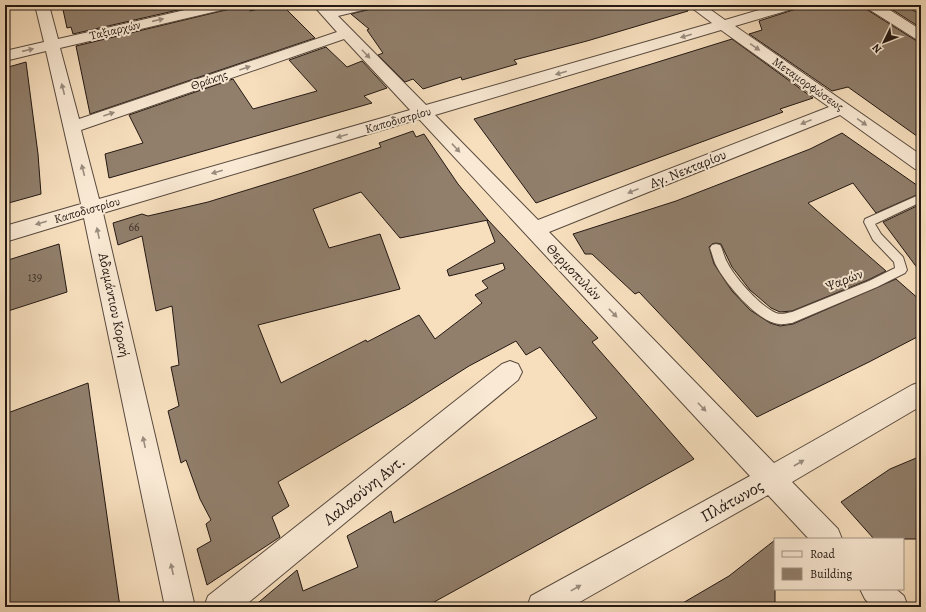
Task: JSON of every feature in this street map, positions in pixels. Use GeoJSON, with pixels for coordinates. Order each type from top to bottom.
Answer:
{"type":"FeatureCollection","features":[{"type":"Feature","properties":{"kind":"street","name":"Αδαμάντιου Κοραή"},"geometry":{"type":"LineString","coordinates":[[42,5],[92,208],[180,607]]}},
{"type":"Feature","properties":{"kind":"street","name":"Ταξιαρχών"},"geometry":{"type":"LineString","coordinates":[[5,56],[225,5]]}},
{"type":"Feature","properties":{"kind":"street"},"geometry":{"type":"LineString","coordinates":[[324,9],[366,5]]}},
{"type":"Feature","properties":{"kind":"street","name":"Μεταμορφώσεως"},"geometry":{"type":"LineString","coordinates":[[695,5],[921,164]]}},
{"type":"Feature","properties":{"kind":"street","name":"Καποδιστρίου"},"geometry":{"type":"LineString","coordinates":[[5,234],[791,5]]}},
{"type":"Feature","properties":{"kind":"street"},"geometry":{"type":"LineString","coordinates":[[872,5],[921,36]]}},
{"type":"Feature","properties":{"kind":"street","name":"Θερμοπυλών"},"geometry":{"type":"LineString","coordinates":[[324,9],[827,538]]}},
{"type":"Feature","properties":{"kind":"street","name":"Θράκης"},"geometry":{"type":"LineString","coordinates":[[72,127],[346,33]]}},
{"type":"Feature","properties":{"kind":"street","name":"Αγ. Νεκταρίου"},"geometry":{"type":"LineString","coordinates":[[534,230],[842,108]]}},
{"type":"Feature","properties":{"kind":"street","name":"Λαλαούνη Αντ."},"geometry":{"type":"LineString","coordinates":[[219,607],[510,372]]}},
{"type":"Feature","properties":{"kind":"street","name":"Πλάτωνος"},"geometry":{"type":"LineString","coordinates":[[542,607],[921,393]]}},
{"type":"Feature","properties":{"kind":"street"},"geometry":{"type":"LineString","coordinates":[[876,590],[892,607]]}},
{"type":"Feature","properties":{"kind":"lane","name":"Ψαρών"},"geometry":{"type":"LineString","coordinates":[[716,248],[721,263],[744,294],[767,314],[778,319],[798,316],[825,303],[887,278],[902,270],[899,260],[877,237],[869,222],[921,198]]}},
{"type":"Feature","properties":{"kind":"building"},"geometry":{"type":"Polygon","coordinates":[[[62,5],[200,5],[73,34],[71,27],[67,28],[62,5]]]}},
{"type":"Feature","properties":{"kind":"building"},"geometry":{"type":"Polygon","coordinates":[[[233,5],[249,5],[250,11],[274,5],[282,5],[315,38],[90,114],[76,46],[230,9],[233,5]]]}},
{"type":"Feature","properties":{"kind":"building"},"geometry":{"type":"Polygon","coordinates":[[[374,5],[612,5],[617,9],[628,5],[687,5],[688,11],[587,41],[514,60],[517,64],[462,80],[461,77],[423,89],[413,79],[405,82],[378,55],[383,53],[367,30],[369,29],[351,14],[371,9],[374,5]]]}},
{"type":"Feature","properties":{"kind":"building"},"geometry":{"type":"Polygon","coordinates":[[[799,5],[864,5],[866,9],[915,40],[921,41],[921,139],[848,87],[832,91],[749,34],[762,30],[759,21],[796,9],[799,5]]]}},
{"type":"Feature","properties":{"kind":"building"},"geometry":{"type":"Polygon","coordinates":[[[885,5],[904,5],[921,15],[921,28],[885,5]]]}},
{"type":"Feature","properties":{"kind":"building"},"geometry":{"type":"Polygon","coordinates":[[[732,39],[813,98],[780,109],[783,112],[536,203],[474,119],[732,39]]]}},
{"type":"Feature","properties":{"kind":"building"},"geometry":{"type":"Polygon","coordinates":[[[326,47],[347,67],[362,61],[387,88],[364,96],[372,103],[109,178],[105,154],[143,143],[129,115],[233,79],[253,109],[317,91],[289,60],[326,47]]]}},
{"type":"Feature","properties":{"kind":"building"},"geometry":{"type":"Polygon","coordinates":[[[26,62],[38,154],[41,194],[5,204],[5,68],[26,62]]]}},
{"type":"Feature","properties":{"kind":"building"},"geometry":{"type":"Polygon","coordinates":[[[413,131],[416,137],[424,134],[458,184],[488,220],[598,338],[592,342],[694,459],[425,607],[253,607],[297,570],[303,591],[358,567],[347,536],[391,511],[394,523],[597,418],[540,347],[526,355],[516,341],[469,366],[406,406],[278,482],[289,506],[272,517],[280,537],[207,585],[197,549],[211,541],[206,524],[211,520],[200,499],[186,460],[181,463],[168,411],[179,406],[171,367],[179,365],[172,306],[156,311],[142,236],[118,245],[113,223],[142,214],[148,216],[208,202],[381,147],[379,143],[413,131]],[[361,192],[313,209],[329,248],[380,234],[400,289],[258,325],[281,383],[366,340],[367,342],[419,315],[435,339],[482,303],[475,295],[488,288],[482,281],[505,269],[503,263],[449,276],[447,270],[495,242],[487,221],[488,220],[400,238],[361,192]]]}},
{"type":"Feature","properties":{"kind":"building"},"geometry":{"type":"Polygon","coordinates":[[[842,133],[921,188],[921,193],[876,213],[853,183],[808,203],[886,271],[868,280],[792,311],[780,312],[771,308],[750,290],[732,267],[721,244],[712,244],[709,247],[714,264],[732,291],[750,310],[770,323],[780,326],[793,324],[896,279],[921,301],[921,335],[757,417],[639,292],[635,294],[592,254],[585,254],[573,234],[676,201],[810,149],[842,133]]]}},
{"type":"Feature","properties":{"kind":"building"},"geometry":{"type":"Polygon","coordinates":[[[921,204],[921,273],[883,222],[921,204]]]}},
{"type":"Feature","properties":{"kind":"building"},"geometry":{"type":"Polygon","coordinates":[[[59,244],[67,292],[5,312],[5,261],[59,244]]]}},
{"type":"Feature","properties":{"kind":"building"},"geometry":{"type":"Polygon","coordinates":[[[88,383],[120,607],[5,607],[5,414],[88,383]]]}},
{"type":"Feature","properties":{"kind":"building"},"geometry":{"type":"Polygon","coordinates":[[[921,456],[921,539],[873,538],[841,502],[890,469],[921,456]]]}},
{"type":"Feature","properties":{"kind":"building"},"geometry":{"type":"Polygon","coordinates":[[[774,541],[775,607],[676,607],[729,576],[774,541]]]}}]}
